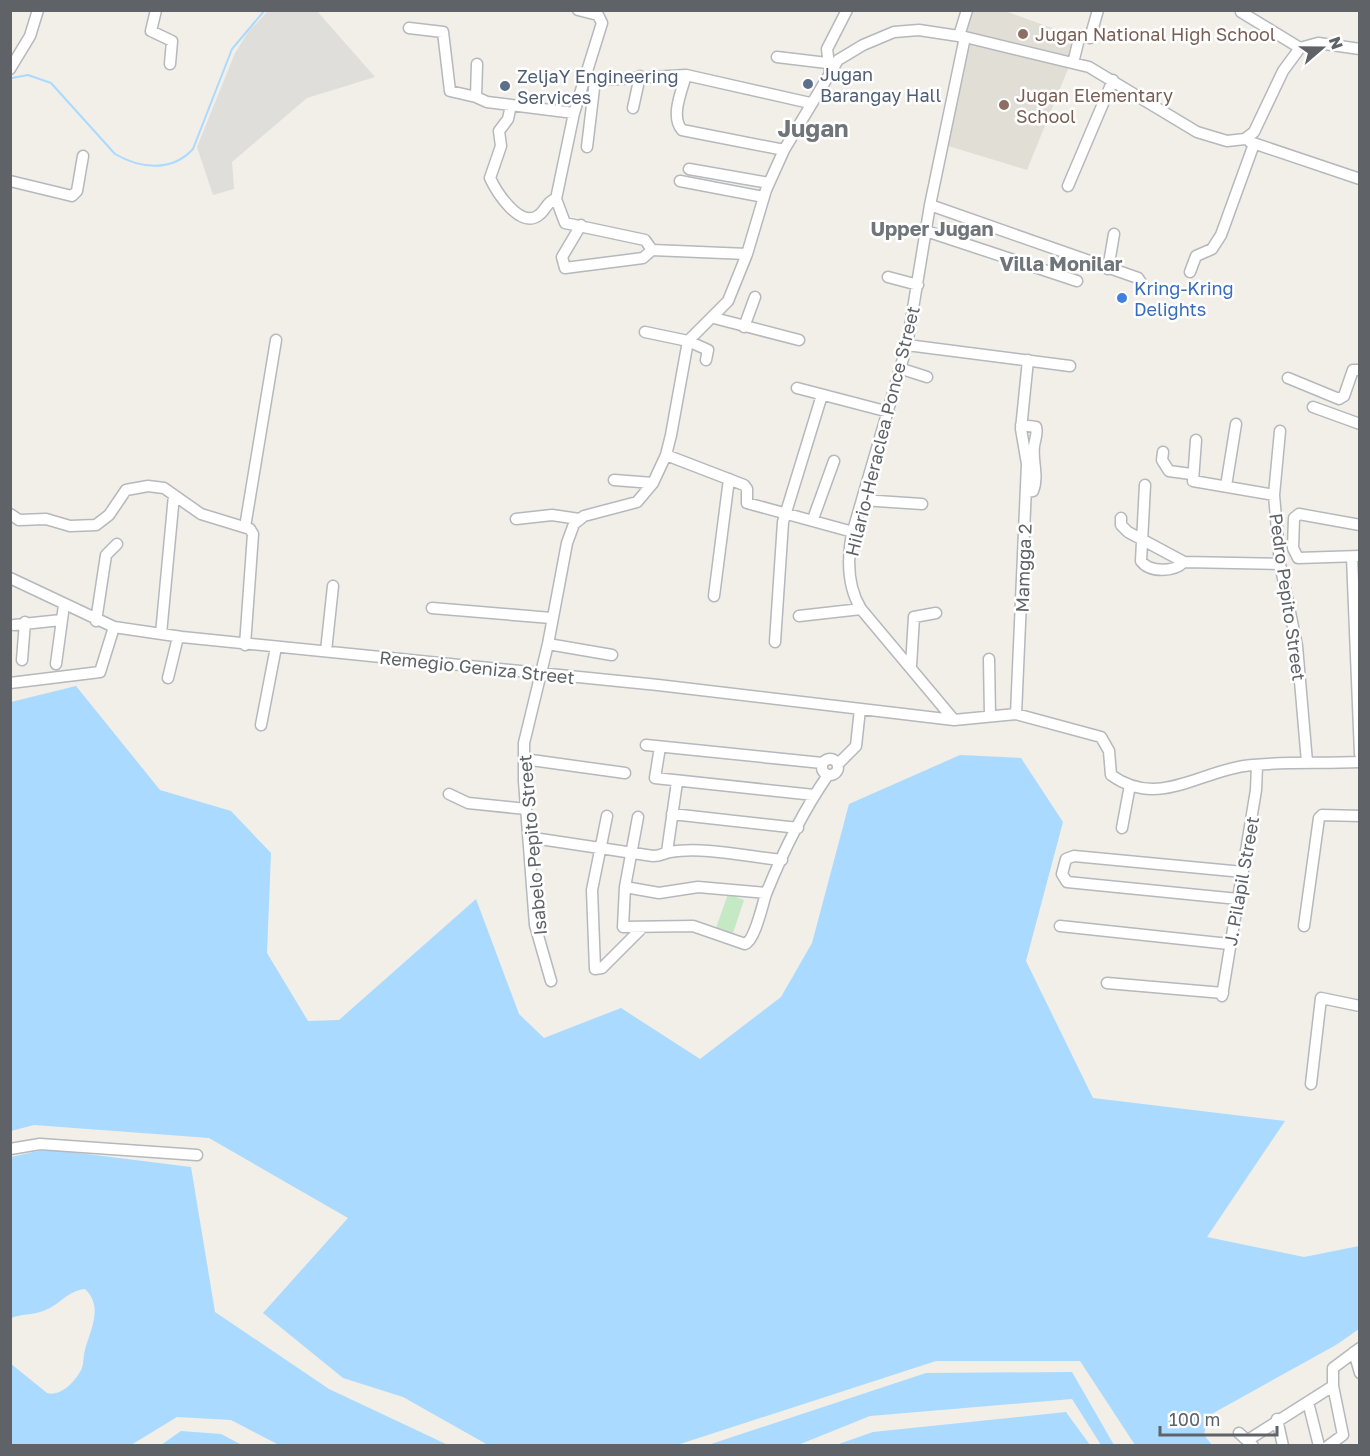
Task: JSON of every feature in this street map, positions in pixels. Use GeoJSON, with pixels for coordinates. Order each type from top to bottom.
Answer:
{"type":"FeatureCollection","features":[{"type":"Feature","properties":{"kind":"street"},"geometry":{"type":"LineString","coordinates":[[10,69],[30,36],[39,10]]}},
{"type":"Feature","properties":{"kind":"street"},"geometry":{"type":"LineString","coordinates":[[156,10],[151,31],[172,40],[170,64]]}},
{"type":"Feature","properties":{"kind":"street"},"geometry":{"type":"LineString","coordinates":[[578,10],[598,15],[603,23],[591,80],[587,147]]}},
{"type":"Feature","properties":{"kind":"street"},"geometry":{"type":"LineString","coordinates":[[828,67],[828,44],[847,10]]}},
{"type":"Feature","properties":{"kind":"street","name":"Hilario-Heraclea Ponce Street"},"geometry":{"type":"LineString","coordinates":[[954,720],[861,609],[855,600],[849,577],[853,532],[908,345],[930,205],[967,10]]}},
{"type":"Feature","properties":{"kind":"street"},"geometry":{"type":"LineString","coordinates":[[1073,63],[1080,35],[1090,38],[1098,10]]}},
{"type":"Feature","properties":{"kind":"street"},"geometry":{"type":"LineString","coordinates":[[1241,12],[1300,48]]}},
{"type":"Feature","properties":{"kind":"street"},"geometry":{"type":"LineString","coordinates":[[409,28],[443,32],[450,91],[511,105],[574,113]]}},
{"type":"Feature","properties":{"kind":"street"},"geometry":{"type":"LineString","coordinates":[[516,519],[552,515],[579,519],[586,514],[637,502],[653,483],[666,455],[688,340],[714,318],[728,301],[747,254],[769,183],[828,67],[845,53],[894,32],[918,30],[962,37],[1073,63],[1113,80],[1197,132],[1227,141],[1250,141],[1328,166],[1359,179]]}},
{"type":"Feature","properties":{"kind":"street"},"geometry":{"type":"LineString","coordinates":[[1190,272],[1196,256],[1212,249],[1221,235],[1250,141],[1283,71],[1300,48],[1318,43],[1359,49]]}},
{"type":"Feature","properties":{"kind":"street"},"geometry":{"type":"LineString","coordinates":[[777,57],[828,67]]}},
{"type":"Feature","properties":{"kind":"street"},"geometry":{"type":"LineString","coordinates":[[476,97],[477,64]]}},
{"type":"Feature","properties":{"kind":"street"},"geometry":{"type":"LineString","coordinates":[[591,80],[686,75],[810,103]]}},
{"type":"Feature","properties":{"kind":"street"},"geometry":{"type":"LineString","coordinates":[[686,75],[677,112],[677,124],[682,130],[784,150]]}},
{"type":"Feature","properties":{"kind":"street"},"geometry":{"type":"LineString","coordinates":[[633,108],[640,76]]}},
{"type":"Feature","properties":{"kind":"street"},"geometry":{"type":"LineString","coordinates":[[591,80],[574,113],[556,199],[565,223],[645,240],[652,250]]}},
{"type":"Feature","properties":{"kind":"street"},"geometry":{"type":"LineString","coordinates":[[1068,186],[1113,80]]}},
{"type":"Feature","properties":{"kind":"street"},"geometry":{"type":"LineString","coordinates":[[511,105],[508,119],[499,131],[501,146],[490,178],[499,195],[519,215],[529,218],[539,215],[550,201],[556,199]]}},
{"type":"Feature","properties":{"kind":"street"},"geometry":{"type":"LineString","coordinates":[[10,181],[72,196],[77,191],[83,156]]}},
{"type":"Feature","properties":{"kind":"street"},"geometry":{"type":"LineString","coordinates":[[689,169],[769,183]]}},
{"type":"Feature","properties":{"kind":"street"},"geometry":{"type":"LineString","coordinates":[[680,181],[764,197]]}},
{"type":"Feature","properties":{"kind":"street"},"geometry":{"type":"LineString","coordinates":[[930,205],[1138,278],[1143,286]]}},
{"type":"Feature","properties":{"kind":"street"},"geometry":{"type":"LineString","coordinates":[[581,225],[562,257],[565,268],[643,258],[652,250],[747,254]]}},
{"type":"Feature","properties":{"kind":"street"},"geometry":{"type":"LineString","coordinates":[[926,231],[1077,281]]}},
{"type":"Feature","properties":{"kind":"street"},"geometry":{"type":"LineString","coordinates":[[1108,269],[1114,234]]}},
{"type":"Feature","properties":{"kind":"street"},"geometry":{"type":"LineString","coordinates":[[888,278],[918,285]]}},
{"type":"Feature","properties":{"kind":"street"},"geometry":{"type":"LineString","coordinates":[[744,327],[755,297]]}},
{"type":"Feature","properties":{"kind":"street"},"geometry":{"type":"LineString","coordinates":[[714,318],[799,340]]}},
{"type":"Feature","properties":{"kind":"street"},"geometry":{"type":"LineString","coordinates":[[645,332],[688,340],[708,350],[706,360]]}},
{"type":"Feature","properties":{"kind":"street"},"geometry":{"type":"LineString","coordinates":[[245,527],[276,340]]}},
{"type":"Feature","properties":{"kind":"street"},"geometry":{"type":"LineString","coordinates":[[908,345],[1070,366]]}},
{"type":"Feature","properties":{"kind":"street","name":"Mamgga 2"},"geometry":{"type":"LineString","coordinates":[[1016,714],[1027,464],[1021,425],[1028,360]]}},
{"type":"Feature","properties":{"kind":"street"},"geometry":{"type":"LineString","coordinates":[[902,369],[927,376]]}},
{"type":"Feature","properties":{"kind":"street"},"geometry":{"type":"LineString","coordinates":[[1288,378],[1339,399],[1344,396],[1353,370],[1359,370]]}},
{"type":"Feature","properties":{"kind":"street"},"geometry":{"type":"LineString","coordinates":[[797,388],[889,412]]}},
{"type":"Feature","properties":{"kind":"street"},"geometry":{"type":"LineString","coordinates":[[775,642],[785,513],[822,395]]}},
{"type":"Feature","properties":{"kind":"street"},"geometry":{"type":"LineString","coordinates":[[1313,407],[1359,424]]}},
{"type":"Feature","properties":{"kind":"street"},"geometry":{"type":"LineString","coordinates":[[1226,486],[1236,424]]}},
{"type":"Feature","properties":{"kind":"street"},"geometry":{"type":"LineString","coordinates":[[1021,425],[1036,427],[1038,430],[1034,447],[1035,485],[1032,490],[1026,492]]}},
{"type":"Feature","properties":{"kind":"street","name":"Pedro Pepito Street"},"geometry":{"type":"LineString","coordinates":[[1280,431],[1274,495],[1280,564],[1297,646],[1308,762]]}},
{"type":"Feature","properties":{"kind":"street"},"geometry":{"type":"LineString","coordinates":[[1196,441],[1191,474],[1196,483],[1274,495]]}},
{"type":"Feature","properties":{"kind":"street"},"geometry":{"type":"LineString","coordinates":[[1163,452],[1162,460],[1169,471],[1191,474]]}},
{"type":"Feature","properties":{"kind":"street"},"geometry":{"type":"LineString","coordinates":[[666,455],[746,486],[746,499],[750,504],[813,519],[853,532]]}},
{"type":"Feature","properties":{"kind":"street"},"geometry":{"type":"LineString","coordinates":[[813,519],[834,460]]}},
{"type":"Feature","properties":{"kind":"street"},"geometry":{"type":"LineString","coordinates":[[714,596],[729,479]]}},
{"type":"Feature","properties":{"kind":"street"},"geometry":{"type":"LineString","coordinates":[[614,480],[653,483]]}},
{"type":"Feature","properties":{"kind":"street"},"geometry":{"type":"LineString","coordinates":[[1145,485],[1144,539],[1140,558],[1144,565],[1170,569],[1184,562],[1280,564]]}},
{"type":"Feature","properties":{"kind":"street"},"geometry":{"type":"LineString","coordinates":[[10,514],[19,520],[46,519],[70,526],[96,525],[110,515],[130,488],[157,486],[201,514],[245,527],[253,534],[245,645]]}},
{"type":"Feature","properties":{"kind":"street"},"geometry":{"type":"LineString","coordinates":[[161,634],[174,495]]}},
{"type":"Feature","properties":{"kind":"street"},"geometry":{"type":"LineString","coordinates":[[862,500],[922,504]]}},
{"type":"Feature","properties":{"kind":"street"},"geometry":{"type":"LineString","coordinates":[[1359,525],[1299,514],[1294,518],[1293,548],[1298,558],[1355,556],[1359,754]]}},
{"type":"Feature","properties":{"kind":"street"},"geometry":{"type":"LineString","coordinates":[[1120,518],[1121,525],[1128,532],[1184,562]]}},
{"type":"Feature","properties":{"kind":"street","name":"Isabelo Pepito Street"},"geometry":{"type":"LineString","coordinates":[[551,981],[536,925],[526,809],[524,759],[526,726],[548,644],[551,618],[567,543],[579,519]]}},
{"type":"Feature","properties":{"kind":"street"},"geometry":{"type":"LineString","coordinates":[[96,621],[106,555],[117,544]]}},
{"type":"Feature","properties":{"kind":"street","name":"Remegio Geniza Street"},"geometry":{"type":"LineString","coordinates":[[10,578],[96,621],[114,627],[178,637],[326,651],[954,720]]}},
{"type":"Feature","properties":{"kind":"street"},"geometry":{"type":"LineString","coordinates":[[326,651],[333,586]]}},
{"type":"Feature","properties":{"kind":"street"},"geometry":{"type":"LineString","coordinates":[[56,664],[63,605]]}},
{"type":"Feature","properties":{"kind":"street"},"geometry":{"type":"LineString","coordinates":[[432,608],[551,618]]}},
{"type":"Feature","properties":{"kind":"street"},"geometry":{"type":"LineString","coordinates":[[799,616],[861,609]]}},
{"type":"Feature","properties":{"kind":"street"},"geometry":{"type":"LineString","coordinates":[[911,666],[914,617],[936,613]]}},
{"type":"Feature","properties":{"kind":"street"},"geometry":{"type":"LineString","coordinates":[[22,660],[19,624],[61,620]]}},
{"type":"Feature","properties":{"kind":"street"},"geometry":{"type":"LineString","coordinates":[[10,683],[99,673],[114,627]]}},
{"type":"Feature","properties":{"kind":"street"},"geometry":{"type":"LineString","coordinates":[[168,678],[178,637]]}},
{"type":"Feature","properties":{"kind":"street"},"geometry":{"type":"LineString","coordinates":[[548,644],[612,655]]}},
{"type":"Feature","properties":{"kind":"street"},"geometry":{"type":"LineString","coordinates":[[261,725],[276,647]]}},
{"type":"Feature","properties":{"kind":"street"},"geometry":{"type":"LineString","coordinates":[[989,659],[990,716]]}},
{"type":"Feature","properties":{"kind":"street"},"geometry":{"type":"LineString","coordinates":[[623,927],[641,929],[693,926],[744,944],[751,939],[766,893],[814,795],[828,775],[836,772],[838,764],[856,746],[860,709]]}},
{"type":"Feature","properties":{"kind":"street"},"geometry":{"type":"LineString","coordinates":[[954,720],[1016,714],[1101,737],[1109,751],[1111,775],[1130,785],[1151,790],[1174,787],[1234,768],[1308,762],[1359,762]]}},
{"type":"Feature","properties":{"kind":"street"},"geometry":{"type":"LineString","coordinates":[[646,745],[822,763],[829,758],[838,764]]}},
{"type":"Feature","properties":{"kind":"street"},"geometry":{"type":"LineString","coordinates":[[660,747],[655,778],[814,795]]}},
{"type":"Feature","properties":{"kind":"street"},"geometry":{"type":"LineString","coordinates":[[524,759],[625,773]]}},
{"type":"Feature","properties":{"kind":"street"},"geometry":{"type":"LineString","coordinates":[[822,763],[823,771],[828,775]]}},
{"type":"Feature","properties":{"kind":"street","name":"J. Pilapil Street"},"geometry":{"type":"LineString","coordinates":[[1107,983],[1222,995],[1256,790],[1257,766]]}},
{"type":"Feature","properties":{"kind":"street"},"geometry":{"type":"LineString","coordinates":[[667,852],[678,782]]}},
{"type":"Feature","properties":{"kind":"street"},"geometry":{"type":"LineString","coordinates":[[1122,828],[1130,785]]}},
{"type":"Feature","properties":{"kind":"street"},"geometry":{"type":"LineString","coordinates":[[449,794],[468,803],[526,809]]}},
{"type":"Feature","properties":{"kind":"street"},"geometry":{"type":"LineString","coordinates":[[672,814],[798,828]]}},
{"type":"Feature","properties":{"kind":"street"},"geometry":{"type":"LineString","coordinates":[[1304,926],[1319,818],[1322,815],[1359,816]]}},
{"type":"Feature","properties":{"kind":"street"},"geometry":{"type":"LineString","coordinates":[[607,816],[591,890],[595,969],[600,969],[641,929]]}},
{"type":"Feature","properties":{"kind":"street"},"geometry":{"type":"LineString","coordinates":[[623,946],[625,887],[638,816]]}},
{"type":"Feature","properties":{"kind":"street"},"geometry":{"type":"LineString","coordinates":[[540,839],[632,854],[662,856],[667,852],[700,852],[782,860]]}},
{"type":"Feature","properties":{"kind":"street"},"geometry":{"type":"LineString","coordinates":[[1238,899],[1067,882],[1062,874],[1066,859],[1074,856],[1243,872]]}},
{"type":"Feature","properties":{"kind":"street"},"geometry":{"type":"LineString","coordinates":[[625,887],[659,893],[698,887],[766,893]]}},
{"type":"Feature","properties":{"kind":"street"},"geometry":{"type":"LineString","coordinates":[[1060,926],[1229,944]]}},
{"type":"Feature","properties":{"kind":"street"},"geometry":{"type":"LineString","coordinates":[[1311,1084],[1321,999],[1359,1006]]}},
{"type":"Feature","properties":{"kind":"street"},"geometry":{"type":"LineString","coordinates":[[10,1149],[40,1144],[197,1155]]}},
{"type":"Feature","properties":{"kind":"street"},"geometry":{"type":"LineString","coordinates":[[1357,1350],[1359,1373]]}},
{"type":"Feature","properties":{"kind":"street"},"geometry":{"type":"LineString","coordinates":[[1328,1446],[1343,1436],[1333,1386],[1333,1368],[1357,1350]]}},
{"type":"Feature","properties":{"kind":"street"},"geometry":{"type":"LineString","coordinates":[[1239,1433],[1251,1443],[1277,1419],[1333,1386]]}},
{"type":"Feature","properties":{"kind":"street"},"geometry":{"type":"LineString","coordinates":[[1308,1402],[1319,1446]]}},
{"type":"Feature","properties":{"kind":"street"},"geometry":{"type":"LineString","coordinates":[[1277,1419],[1283,1446]]}},
{"type":"Feature","properties":{"kind":"shaded area"},"geometry":{"type":"Polygon","coordinates":[[[269,10],[317,11],[375,77],[307,98],[232,162],[234,189],[213,195],[197,147],[235,53],[248,32],[269,10]]]}},
{"type":"Feature","properties":{"kind":"shaded area","name":"Jugan National High School"},"geometry":{"type":"Polygon","coordinates":[[[970,11],[1005,11],[1077,37],[1071,56],[963,31],[970,11]]]}},
{"type":"Feature","properties":{"kind":"shaded area","name":"Jugan Elementary School"},"geometry":{"type":"Polygon","coordinates":[[[967,42],[1070,64],[1027,170],[945,145],[967,42]]]}},
{"type":"Feature","properties":{"kind":"green space"},"geometry":{"type":"Polygon","coordinates":[[[728,894],[744,900],[733,933],[716,928],[728,894]]]}},
{"type":"Feature","properties":{"kind":"water"},"geometry":{"type":"Polygon","coordinates":[[[76,686],[160,790],[231,811],[271,853],[267,953],[308,1021],[339,1020],[476,899],[519,1014],[544,1038],[621,1008],[700,1059],[781,997],[812,943],[849,804],[960,755],[1021,758],[1063,822],[1026,961],[1093,1098],[1285,1121],[1207,1237],[1304,1257],[1359,1246],[1359,1329],[1336,1345],[1208,1416],[1204,1435],[1212,1445],[1135,1445],[1080,1361],[936,1361],[677,1445],[488,1445],[403,1397],[343,1378],[263,1313],[348,1218],[209,1138],[34,1125],[11,1131],[11,702],[76,686]]]}},
{"type":"Feature","properties":{"kind":"water"},"geometry":{"type":"Polygon","coordinates":[[[47,1149],[191,1167],[215,1312],[329,1389],[448,1445],[279,1445],[231,1420],[177,1417],[131,1445],[11,1445],[10,1363],[47,1393],[58,1393],[63,1390],[72,1383],[82,1368],[95,1311],[91,1296],[85,1289],[73,1292],[43,1311],[11,1318],[11,1157],[47,1149]]]}},
{"type":"Feature","properties":{"kind":"water"},"geometry":{"type":"Polygon","coordinates":[[[1072,1372],[1114,1445],[1101,1445],[1072,1399],[870,1416],[798,1445],[708,1445],[926,1373],[1072,1372]]]}},
{"type":"Feature","properties":{"kind":"water"},"geometry":{"type":"Polygon","coordinates":[[[1066,1412],[1090,1445],[836,1445],[873,1432],[1066,1412]]]}},
{"type":"Feature","properties":{"kind":"water"},"geometry":{"type":"Polygon","coordinates":[[[181,1431],[221,1434],[242,1445],[161,1445],[181,1431]]]}},
{"type":"Feature","properties":{"kind":"waterway"},"geometry":{"type":"LineString","coordinates":[[12,78],[28,75],[51,83],[115,154],[135,163],[166,165],[176,162],[193,149],[232,49],[265,10]]}},
{"type":"Feature","properties":{"kind":"place","name":"Jugan National High School"},"geometry":{"type":"Point","coordinates":[1023,34]}},
{"type":"Feature","properties":{"kind":"place","name":"Jugan Barangay Hall"},"geometry":{"type":"Point","coordinates":[808,84]}},
{"type":"Feature","properties":{"kind":"place","name":"ZeljaY Engineering Services"},"geometry":{"type":"Point","coordinates":[505,86]}},
{"type":"Feature","properties":{"kind":"place","name":"Jugan Elementary School"},"geometry":{"type":"Point","coordinates":[1004,105]}},
{"type":"Feature","properties":{"kind":"place","name":"Kring-Kring Delights"},"geometry":{"type":"Point","coordinates":[1122,298]}},
{"type":"Feature","properties":{"kind":"district","name":"Jugan"},"geometry":{"type":"Point","coordinates":[813,127]}},
{"type":"Feature","properties":{"kind":"district","name":"Upper Jugan"},"geometry":{"type":"Point","coordinates":[932,228]}},
{"type":"Feature","properties":{"kind":"district","name":"Villa Monilar"},"geometry":{"type":"Point","coordinates":[1061,263]}}]}
